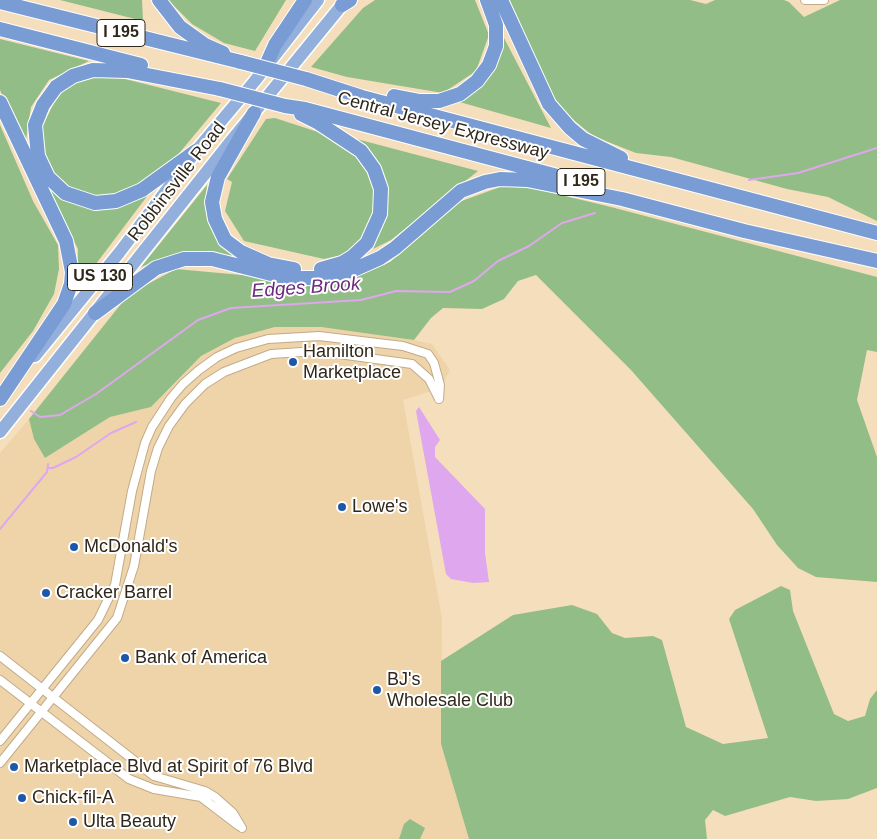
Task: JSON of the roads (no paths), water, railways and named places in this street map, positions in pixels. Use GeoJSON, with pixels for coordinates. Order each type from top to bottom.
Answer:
{"type":"FeatureCollection","features":[{"type":"Feature","properties":{"kind":"highway"},"geometry":{"type":"LineString","coordinates":[[159,0],[170,16],[193,37],[241,62]]}},
{"type":"Feature","properties":{"kind":"highway"},"geometry":{"type":"LineString","coordinates":[[266,65],[275,45],[305,0]]}},
{"type":"Feature","properties":{"kind":"highway","name":"Robbinsville Road"},"geometry":{"type":"LineString","coordinates":[[0,399],[119,253],[196,151],[318,0]]}},
{"type":"Feature","properties":{"kind":"highway"},"geometry":{"type":"LineString","coordinates":[[306,79],[420,101],[439,101],[460,94],[484,74],[493,55],[496,25],[487,0]]}},
{"type":"Feature","properties":{"kind":"highway"},"geometry":{"type":"LineString","coordinates":[[501,0],[549,104],[583,139],[619,157],[758,201]]}},
{"type":"Feature","properties":{"kind":"highway","name":"Central Jersey Expressway"},"geometry":{"type":"LineString","coordinates":[[0,2],[306,79],[372,99],[877,233]]}},
{"type":"Feature","properties":{"kind":"highway","name":"Robbinsville Road"},"geometry":{"type":"LineString","coordinates":[[0,432],[254,113],[346,2]]}},
{"type":"Feature","properties":{"kind":"highway","name":"Central Jersey Expressway"},"geometry":{"type":"LineString","coordinates":[[0,29],[163,71],[220,89],[285,106],[305,108],[877,260]]}},
{"type":"Feature","properties":{"kind":"highway"},"geometry":{"type":"LineString","coordinates":[[196,151],[142,190],[116,201],[95,203],[65,193],[48,177],[38,156],[35,125],[43,105],[56,87],[73,76],[93,70],[127,71],[220,89]]}},
{"type":"Feature","properties":{"kind":"highway"},"geometry":{"type":"LineString","coordinates":[[0,102],[66,241],[72,272],[70,289],[64,304],[0,399]]}},
{"type":"Feature","properties":{"kind":"highway"},"geometry":{"type":"LineString","coordinates":[[254,113],[214,186],[212,207],[218,227],[232,247],[268,264],[302,270],[332,267],[352,257],[373,234],[381,208],[378,179],[370,162],[358,148],[317,122],[285,106]]}},
{"type":"Feature","properties":{"kind":"highway"},"geometry":{"type":"LineString","coordinates":[[95,313],[156,268],[184,259],[212,259],[288,278],[320,278],[351,271],[380,258],[395,248],[462,191],[485,182],[500,179],[527,180],[622,199],[744,231],[877,260]]}},
{"type":"Feature","properties":{"kind":"street"},"geometry":{"type":"LineString","coordinates":[[805,0],[824,0]]}},
{"type":"Feature","properties":{"kind":"street"},"geometry":{"type":"LineString","coordinates":[[0,741],[98,620],[115,585],[132,491],[145,443],[156,420],[183,384],[217,357],[236,348],[268,339],[319,336],[403,346],[428,354],[434,363],[440,385],[439,399],[429,380],[412,364],[317,351],[271,354],[237,366],[205,384],[185,404],[169,426],[158,448],[151,471],[134,566],[117,618],[0,763]]}},
{"type":"Feature","properties":{"kind":"street"},"geometry":{"type":"LineString","coordinates":[[0,656],[154,776],[205,791],[215,797],[233,813],[242,828],[200,797],[154,789],[128,779],[0,680]]}},
{"type":"Feature","properties":{"kind":"waterway","name":"Edges Brook"},"geometry":{"type":"LineString","coordinates":[[749,180],[798,173],[877,148]]}},
{"type":"Feature","properties":{"kind":"waterway","name":"Edges Brook"},"geometry":{"type":"LineString","coordinates":[[31,411],[40,417],[60,415],[96,394],[198,320],[231,308],[361,300],[396,291],[450,292],[474,281],[498,261],[529,246],[562,223],[595,213]]}},
{"type":"Feature","properties":{"kind":"waterway"},"geometry":{"type":"LineString","coordinates":[[48,468],[53,468],[76,457],[111,433],[136,422]]}},
{"type":"Feature","properties":{"kind":"waterway"},"geometry":{"type":"LineString","coordinates":[[0,529],[47,472],[48,464]]}},
{"type":"Feature","properties":{"kind":"place","name":"Hamilton Marketplace"},"geometry":{"type":"Point","coordinates":[293,362]}},
{"type":"Feature","properties":{"kind":"place","name":"Lowe's"},"geometry":{"type":"Point","coordinates":[342,507]}},
{"type":"Feature","properties":{"kind":"place","name":"McDonald's"},"geometry":{"type":"Point","coordinates":[74,547]}},
{"type":"Feature","properties":{"kind":"place","name":"Cracker Barrel"},"geometry":{"type":"Point","coordinates":[46,593]}},
{"type":"Feature","properties":{"kind":"place","name":"Bank of America"},"geometry":{"type":"Point","coordinates":[125,658]}},
{"type":"Feature","properties":{"kind":"place","name":"BJ's Wholesale Club"},"geometry":{"type":"Point","coordinates":[377,690]}},
{"type":"Feature","properties":{"kind":"place","name":"Marketplace Blvd at Spirit of 76 Blvd"},"geometry":{"type":"Point","coordinates":[14,767]}},
{"type":"Feature","properties":{"kind":"place","name":"Chick-fil-A"},"geometry":{"type":"Point","coordinates":[22,798]}},
{"type":"Feature","properties":{"kind":"place","name":"Ulta Beauty"},"geometry":{"type":"Point","coordinates":[73,822]}}]}
